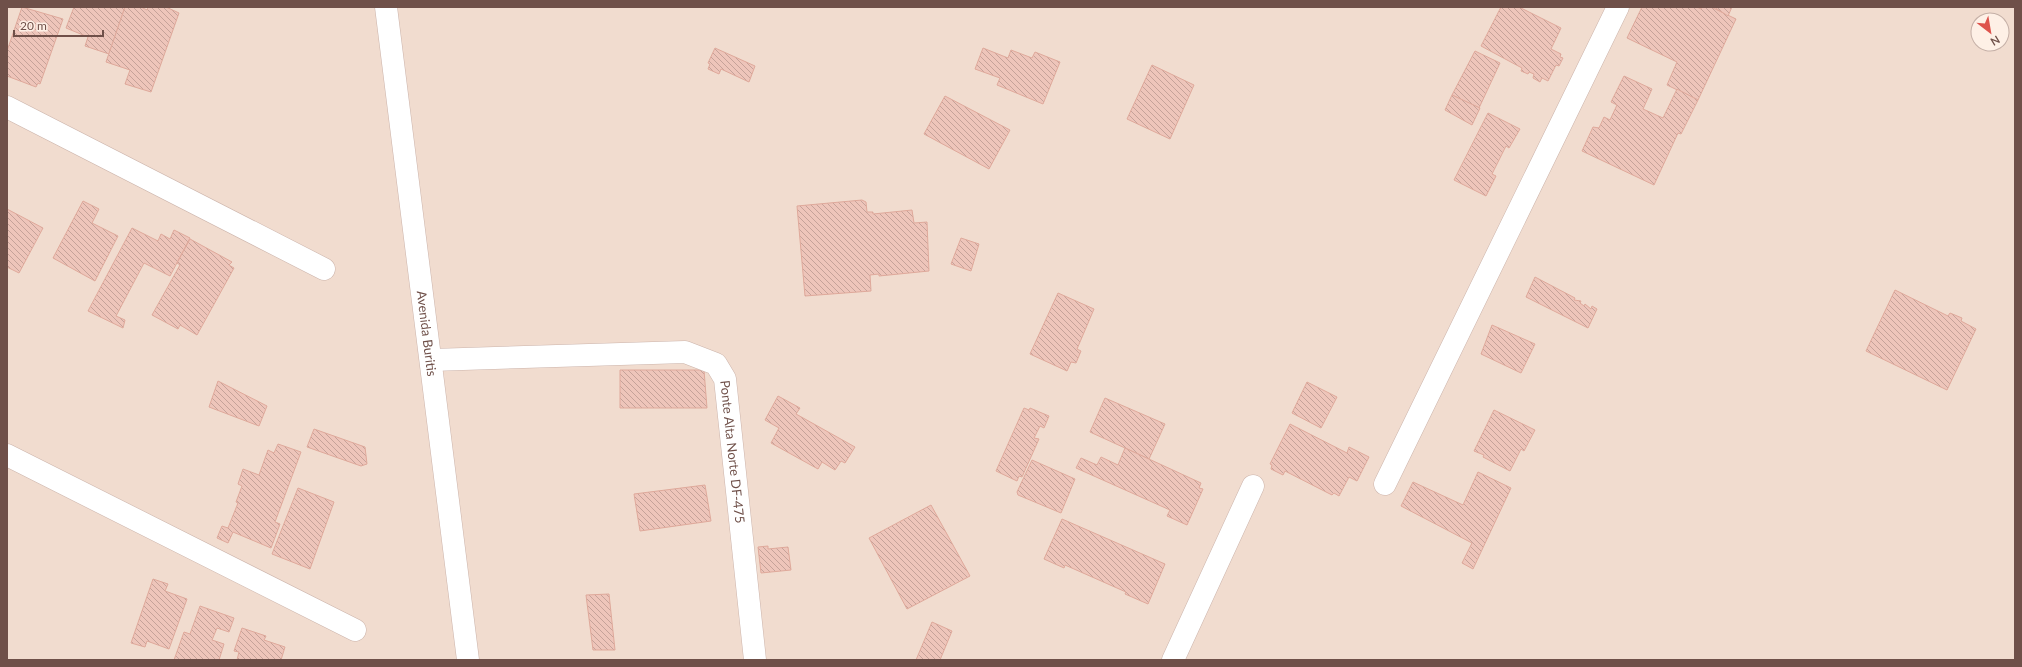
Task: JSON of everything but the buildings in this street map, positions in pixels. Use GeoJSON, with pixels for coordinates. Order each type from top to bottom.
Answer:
{"type":"FeatureCollection","features":[{"type":"Feature","properties":{"kind":"street","name":"Avenida Buritis"},"geometry":{"type":"LineString","coordinates":[[386,7],[432,360],[468,660]]}},
{"type":"Feature","properties":{"kind":"street"},"geometry":{"type":"LineString","coordinates":[[1385,484],[1618,7]]}},
{"type":"Feature","properties":{"kind":"street"},"geometry":{"type":"LineString","coordinates":[[7,107],[324,269]]}},
{"type":"Feature","properties":{"kind":"street","name":"Ponte Alta Norte DF-475"},"geometry":{"type":"LineString","coordinates":[[432,360],[685,352],[716,364],[725,379],[755,660]]}},
{"type":"Feature","properties":{"kind":"street"},"geometry":{"type":"LineString","coordinates":[[7,455],[355,630]]}},
{"type":"Feature","properties":{"kind":"street"},"geometry":{"type":"LineString","coordinates":[[1173,660],[1253,486]]}},
{"type":"Feature","properties":{"kind":"shaded area"},"geometry":{"type":"Polygon","coordinates":[[[7,7],[2015,7],[2015,660],[7,660],[7,7]]]}}]}
